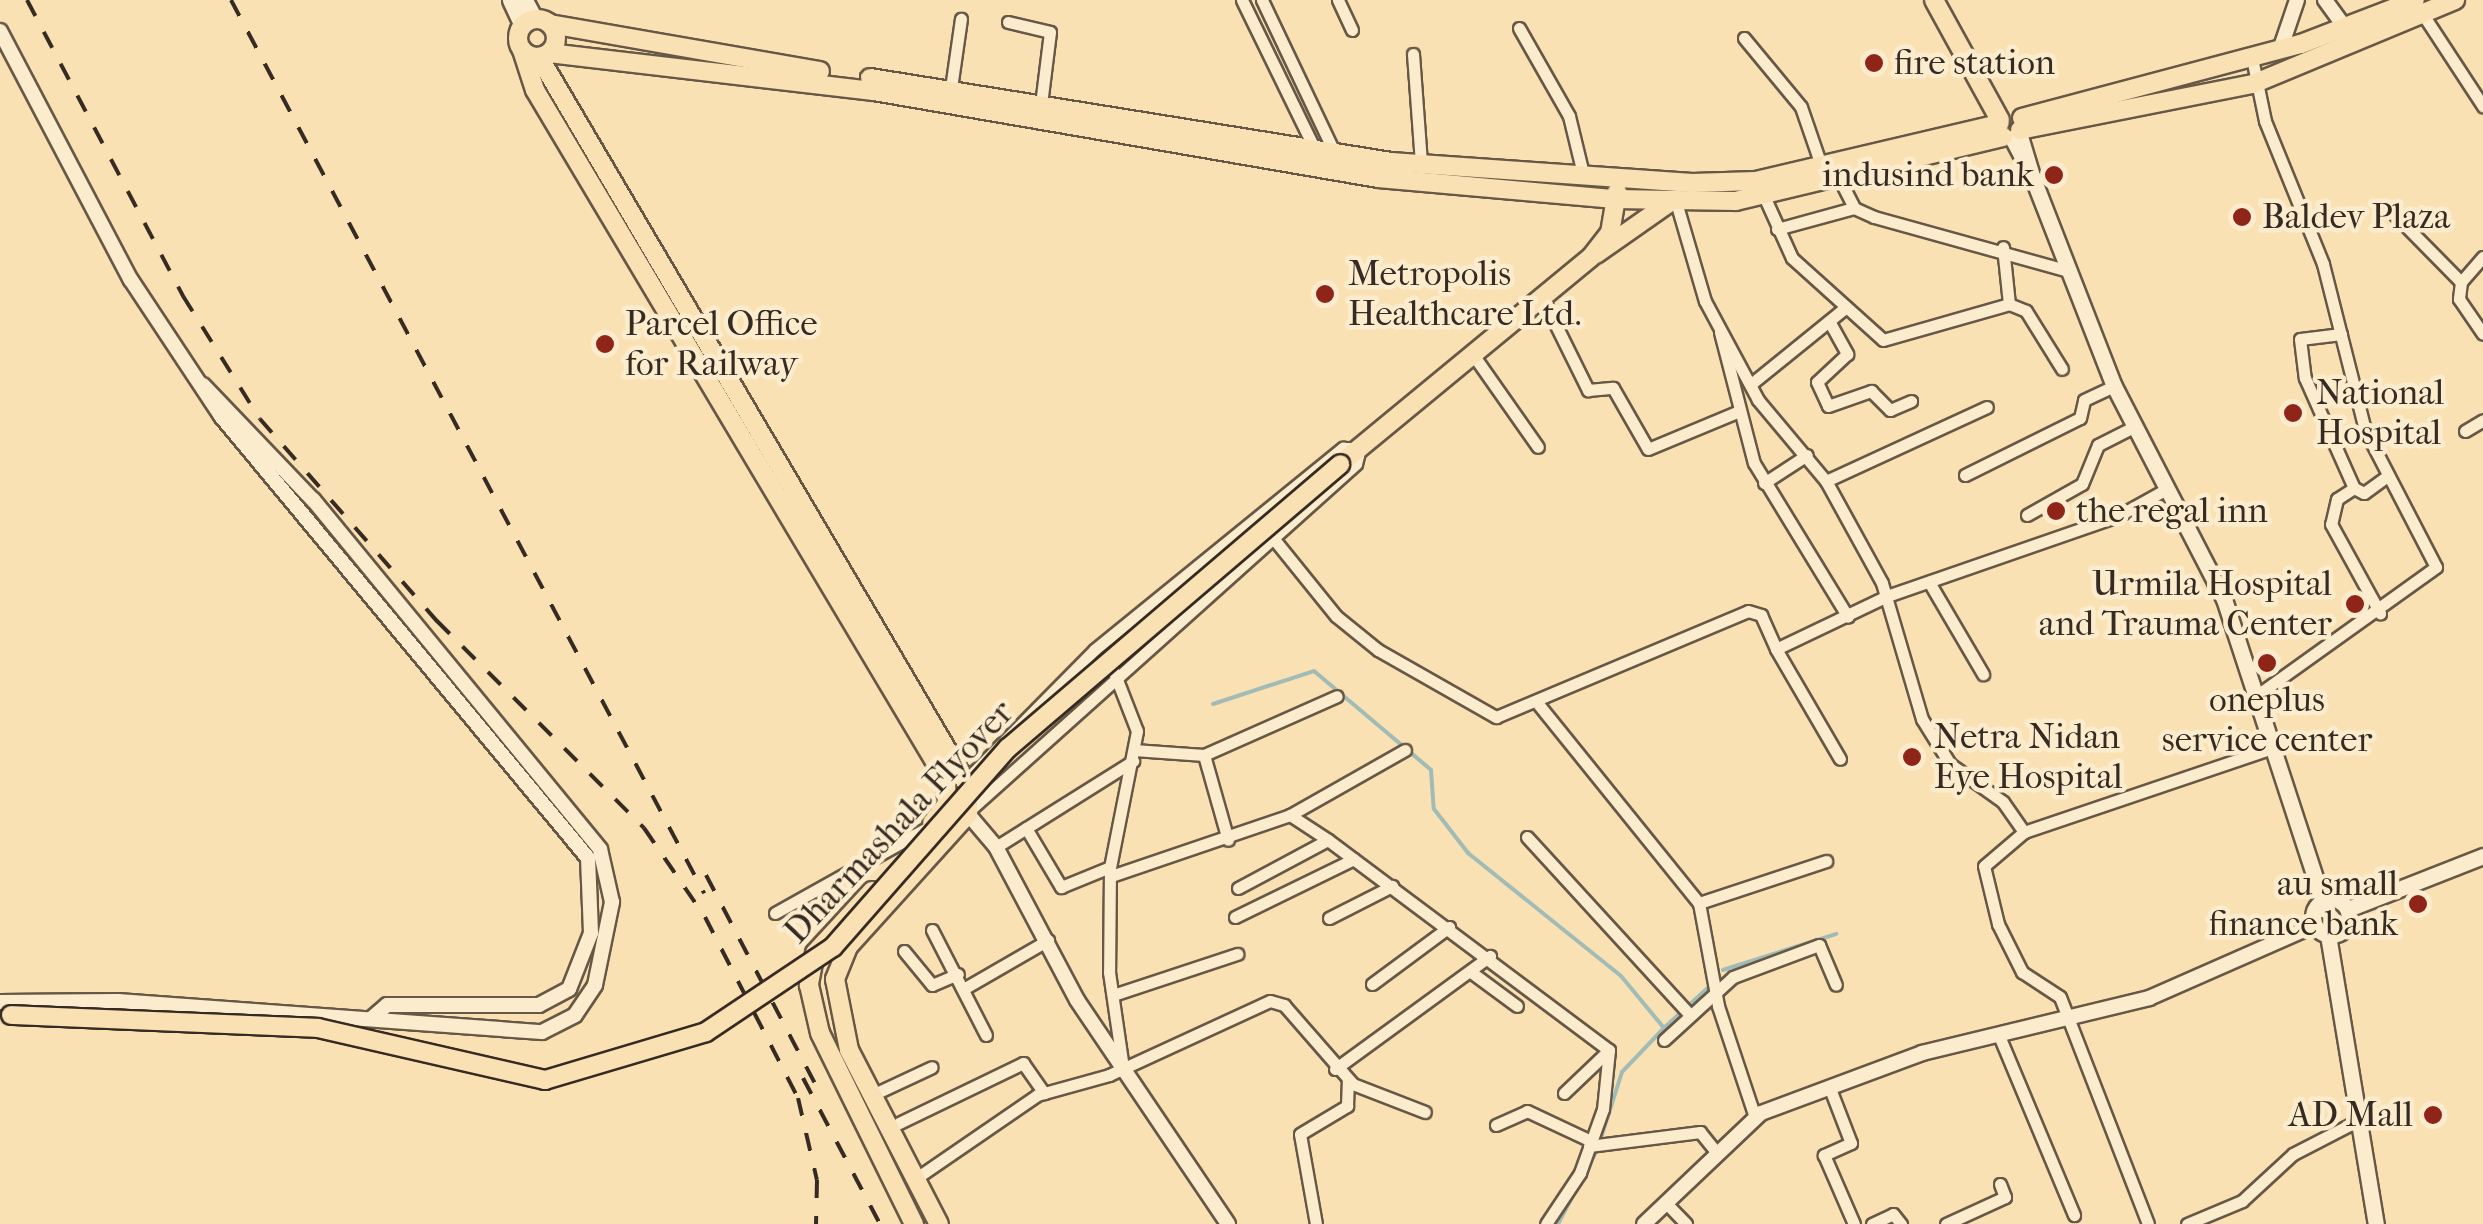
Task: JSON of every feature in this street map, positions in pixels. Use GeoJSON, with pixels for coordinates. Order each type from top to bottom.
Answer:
{"type":"FeatureCollection","features":[{"type":"Feature","properties":{"kind":"main road"},"geometry":{"type":"LineString","coordinates":[[510,0],[536,23],[1039,115],[1337,163],[1616,199],[1674,202],[1764,196],[1842,182],[2010,127],[2345,28],[2455,0]]}},
{"type":"Feature","properties":{"kind":"main road"},"geometry":{"type":"LineString","coordinates":[[525,0],[536,23],[535,90],[946,780],[947,804],[824,940],[808,985],[828,1051],[914,1224]]}},
{"type":"Feature","properties":{"kind":"main road"},"geometry":{"type":"LineString","coordinates":[[1934,0],[2010,127]]}},
{"type":"Feature","properties":{"kind":"main road"},"geometry":{"type":"LineString","coordinates":[[1947,0],[2032,176],[2114,386],[2163,491],[2224,600],[2323,901],[2321,930],[2354,1123],[2376,1224]]}},
{"type":"Feature","properties":{"kind":"main road"},"geometry":{"type":"LineString","coordinates":[[1337,163],[1420,164],[1692,183],[1822,168],[2010,127],[2253,84],[2419,8]]}},
{"type":"Feature","properties":{"kind":"main road"},"geometry":{"type":"LineString","coordinates":[[536,23],[537,54],[966,780],[969,812],[840,961],[838,1018],[870,1096],[939,1224]]}},
{"type":"Feature","properties":{"kind":"main road"},"geometry":{"type":"LineString","coordinates":[[537,54],[949,98]]}},
{"type":"Feature","properties":{"kind":"main road"},"geometry":{"type":"LineString","coordinates":[[1591,257],[1610,233],[1620,177]]}},
{"type":"Feature","properties":{"kind":"main road"},"geometry":{"type":"LineString","coordinates":[[1591,257],[1674,202],[1692,183]]}},
{"type":"Feature","properties":{"kind":"main road","name":"Dharmashala Flyover"},"geometry":{"type":"LineString","coordinates":[[4,1010],[318,1028],[545,1080],[696,1037],[760,1004],[833,947],[1008,748],[1340,464],[1591,257]]}},
{"type":"Feature","properties":{"kind":"main road"},"geometry":{"type":"LineString","coordinates":[[2323,901],[2348,909],[2483,856]]}},
{"type":"Feature","properties":{"kind":"main road"},"geometry":{"type":"LineString","coordinates":[[2321,930],[2344,930],[2348,909]]}},
{"type":"Feature","properties":{"kind":"street"},"geometry":{"type":"LineString","coordinates":[[1242,0],[1316,160]]}},
{"type":"Feature","properties":{"kind":"street"},"geometry":{"type":"LineString","coordinates":[[1262,0],[1337,163]]}},
{"type":"Feature","properties":{"kind":"street"},"geometry":{"type":"LineString","coordinates":[[1338,0],[1352,30]]}},
{"type":"Feature","properties":{"kind":"street"},"geometry":{"type":"LineString","coordinates":[[2280,50],[2297,0]]}},
{"type":"Feature","properties":{"kind":"street"},"geometry":{"type":"LineString","coordinates":[[2325,0],[2345,28]]}},
{"type":"Feature","properties":{"kind":"street"},"geometry":{"type":"LineString","coordinates":[[2419,8],[2483,106]]}},
{"type":"Feature","properties":{"kind":"street"},"geometry":{"type":"LineString","coordinates":[[949,98],[960,19]]}},
{"type":"Feature","properties":{"kind":"street"},"geometry":{"type":"LineString","coordinates":[[1008,22],[1050,32],[1039,115]]}},
{"type":"Feature","properties":{"kind":"street"},"geometry":{"type":"LineString","coordinates":[[1519,28],[1568,116],[1583,174]]}},
{"type":"Feature","properties":{"kind":"street"},"geometry":{"type":"LineString","coordinates":[[0,30],[131,280],[203,385],[593,872],[580,972],[554,1000],[387,1005],[372,1018]]}},
{"type":"Feature","properties":{"kind":"street"},"geometry":{"type":"LineString","coordinates":[[1744,38],[1800,107],[1822,168]]}},
{"type":"Feature","properties":{"kind":"street"},"geometry":{"type":"LineString","coordinates":[[1413,54],[1420,164]]}},
{"type":"Feature","properties":{"kind":"street"},"geometry":{"type":"LineString","coordinates":[[2252,58],[2253,84],[2300,192],[2386,477],[2436,567],[2380,613],[2256,696]]}},
{"type":"Feature","properties":{"kind":"street"},"geometry":{"type":"LineString","coordinates":[[1842,182],[1854,208]]}},
{"type":"Feature","properties":{"kind":"street"},"geometry":{"type":"LineString","coordinates":[[1764,196],[1792,258],[1883,340],[2009,304],[2026,311],[2062,369]]}},
{"type":"Feature","properties":{"kind":"street"},"geometry":{"type":"LineString","coordinates":[[1674,202],[1721,331],[1738,412],[1764,483],[1848,616]]}},
{"type":"Feature","properties":{"kind":"street"},"geometry":{"type":"LineString","coordinates":[[1777,229],[1854,208],[2003,247],[2066,270]]}},
{"type":"Feature","properties":{"kind":"street"},"geometry":{"type":"LineString","coordinates":[[2392,212],[2460,282]]}},
{"type":"Feature","properties":{"kind":"street"},"geometry":{"type":"LineString","coordinates":[[2003,247],[2009,304]]}},
{"type":"Feature","properties":{"kind":"street"},"geometry":{"type":"LineString","coordinates":[[2483,258],[2460,282],[2459,298],[2483,334]]}},
{"type":"Feature","properties":{"kind":"street"},"geometry":{"type":"LineString","coordinates":[[1544,299],[1588,390],[1613,388],[1648,449],[1738,412]]}},
{"type":"Feature","properties":{"kind":"street"},"geometry":{"type":"LineString","coordinates":[[1752,384],[1845,308]]}},
{"type":"Feature","properties":{"kind":"street"},"geometry":{"type":"LineString","coordinates":[[1829,321],[1847,354],[1817,382],[1828,406],[1875,391],[1890,410],[1911,402]]}},
{"type":"Feature","properties":{"kind":"street"},"geometry":{"type":"LineString","coordinates":[[1721,331],[1774,427],[1807,455],[1826,481],[1887,596],[1922,719],[1950,764],[2002,802],[2024,832]]}},
{"type":"Feature","properties":{"kind":"street"},"geometry":{"type":"LineString","coordinates":[[2341,334],[2300,340],[2299,357],[2354,488],[2364,493],[2386,477]]}},
{"type":"Feature","properties":{"kind":"street"},"geometry":{"type":"LineString","coordinates":[[1474,356],[1538,447]]}},
{"type":"Feature","properties":{"kind":"street"},"geometry":{"type":"LineString","coordinates":[[4,1010],[372,1018],[391,1026],[560,1026],[588,1001],[607,944],[607,864],[314,500],[203,385]]}},
{"type":"Feature","properties":{"kind":"street"},"geometry":{"type":"LineString","coordinates":[[1964,476],[2080,418],[2084,400],[2114,386]]}},
{"type":"Feature","properties":{"kind":"street"},"geometry":{"type":"LineString","coordinates":[[1826,481],[1988,408]]}},
{"type":"Feature","properties":{"kind":"street"},"geometry":{"type":"LineString","coordinates":[[2464,431],[2483,420]]}},
{"type":"Feature","properties":{"kind":"street"},"geometry":{"type":"LineString","coordinates":[[2028,515],[2087,480],[2098,445],[2133,427]]}},
{"type":"Feature","properties":{"kind":"street"},"geometry":{"type":"LineString","coordinates":[[966,780],[1094,650],[1343,448],[1360,448],[1356,464],[1116,674],[969,812],[996,846],[1123,1068],[1228,1224]]}},
{"type":"Feature","properties":{"kind":"street"},"geometry":{"type":"LineString","coordinates":[[1764,483],[1807,455]]}},
{"type":"Feature","properties":{"kind":"street"},"geometry":{"type":"LineString","coordinates":[[2354,488],[2337,499],[2330,524],[2380,613]]}},
{"type":"Feature","properties":{"kind":"street"},"geometry":{"type":"LineString","coordinates":[[1776,649],[1887,596],[2118,516],[2163,491]]}},
{"type":"Feature","properties":{"kind":"street"},"geometry":{"type":"LineString","coordinates":[[1273,538],[1336,616],[1378,650],[1484,715],[1538,705],[1748,611],[1761,615],[1776,649],[1840,759]]}},
{"type":"Feature","properties":{"kind":"street"},"geometry":{"type":"LineString","coordinates":[[1929,582],[1983,674]]}},
{"type":"Feature","properties":{"kind":"street"},"geometry":{"type":"LineString","coordinates":[[1094,650],[1116,674],[1134,705],[1134,755],[1111,872],[1113,994],[1123,1068]]}},
{"type":"Feature","properties":{"kind":"street"},"geometry":{"type":"LineString","coordinates":[[996,846],[1134,755],[1204,755],[1337,696]]}},
{"type":"Feature","properties":{"kind":"street"},"geometry":{"type":"LineString","coordinates":[[1538,705],[1700,903],[1718,986],[1755,1116]]}},
{"type":"Feature","properties":{"kind":"street"},"geometry":{"type":"LineString","coordinates":[[2148,1224],[2050,982],[2022,972],[1988,888],[1989,853],[2024,832],[2270,749]]}},
{"type":"Feature","properties":{"kind":"street"},"geometry":{"type":"LineString","coordinates":[[1026,828],[1061,887],[1228,840],[1290,814],[1405,750]]}},
{"type":"Feature","properties":{"kind":"street"},"geometry":{"type":"LineString","coordinates":[[1204,755],[1228,840]]}},
{"type":"Feature","properties":{"kind":"street"},"geometry":{"type":"LineString","coordinates":[[1290,814],[1490,956],[1610,1050],[1614,1067],[1590,1144],[1546,1224]]}},
{"type":"Feature","properties":{"kind":"street"},"geometry":{"type":"LineString","coordinates":[[776,913],[929,826]]}},
{"type":"Feature","properties":{"kind":"street"},"geometry":{"type":"LineString","coordinates":[[1527,837],[1685,1010]]}},
{"type":"Feature","properties":{"kind":"street"},"geometry":{"type":"LineString","coordinates":[[1238,888],[1328,840]]}},
{"type":"Feature","properties":{"kind":"street"},"geometry":{"type":"LineString","coordinates":[[1234,917],[1354,859]]}},
{"type":"Feature","properties":{"kind":"street"},"geometry":{"type":"LineString","coordinates":[[1700,903],[1826,860]]}},
{"type":"Feature","properties":{"kind":"street"},"geometry":{"type":"LineString","coordinates":[[1330,918],[1392,886]]}},
{"type":"Feature","properties":{"kind":"street"},"geometry":{"type":"LineString","coordinates":[[1372,984],[1450,928]]}},
{"type":"Feature","properties":{"kind":"street"},"geometry":{"type":"LineString","coordinates":[[932,930],[986,1035]]}},
{"type":"Feature","properties":{"kind":"street"},"geometry":{"type":"LineString","coordinates":[[1644,1224],[1714,1149],[1755,1116],[1829,1086],[2068,1022],[2252,960],[2321,930]]}},
{"type":"Feature","properties":{"kind":"street"},"geometry":{"type":"LineString","coordinates":[[965,988],[1048,940]]}},
{"type":"Feature","properties":{"kind":"street"},"geometry":{"type":"LineString","coordinates":[[1664,1040],[1685,1010],[1718,986],[1819,944],[1836,985]]}},
{"type":"Feature","properties":{"kind":"street"},"geometry":{"type":"LineString","coordinates":[[904,951],[932,986],[958,974]]}},
{"type":"Feature","properties":{"kind":"street"},"geometry":{"type":"LineString","coordinates":[[1113,994],[1237,954]]}},
{"type":"Feature","properties":{"kind":"street"},"geometry":{"type":"LineString","coordinates":[[1335,1069],[1490,956]]}},
{"type":"Feature","properties":{"kind":"street"},"geometry":{"type":"LineString","coordinates":[[1472,972],[1517,1006]]}},
{"type":"Feature","properties":{"kind":"street"},"geometry":{"type":"LineString","coordinates":[[914,1179],[1044,1093],[1123,1068],[1270,1001],[1284,1005],[1348,1080],[1425,1112]]}},
{"type":"Feature","properties":{"kind":"street"},"geometry":{"type":"LineString","coordinates":[[2000,1038],[2074,1215]]}},
{"type":"Feature","properties":{"kind":"street"},"geometry":{"type":"LineString","coordinates":[[1564,1093],[1610,1050]]}},
{"type":"Feature","properties":{"kind":"street"},"geometry":{"type":"LineString","coordinates":[[900,1122],[1023,1063],[1044,1093]]}},
{"type":"Feature","properties":{"kind":"street"},"geometry":{"type":"LineString","coordinates":[[870,1096],[932,1067]]}},
{"type":"Feature","properties":{"kind":"street"},"geometry":{"type":"LineString","coordinates":[[1316,1224],[1300,1134],[1348,1106],[1348,1080]]}},
{"type":"Feature","properties":{"kind":"street"},"geometry":{"type":"LineString","coordinates":[[1829,1086],[1851,1143],[1824,1155],[1854,1224]]}},
{"type":"Feature","properties":{"kind":"street"},"geometry":{"type":"LineString","coordinates":[[1496,1125],[1527,1111],[1590,1144],[1700,1132],[1714,1149]]}},
{"type":"Feature","properties":{"kind":"street"},"geometry":{"type":"LineString","coordinates":[[2187,1224],[2242,1201],[2293,1154],[2354,1123]]}},
{"type":"Feature","properties":{"kind":"street"},"geometry":{"type":"LineString","coordinates":[[1946,1224],[2005,1197],[2000,1184]]}},
{"type":"Feature","properties":{"kind":"street"},"geometry":{"type":"LineString","coordinates":[[1666,1202],[1686,1224]]}},
{"type":"Feature","properties":{"kind":"street"},"geometry":{"type":"LineString","coordinates":[[1872,1224],[1893,1214],[1902,1224]]}},
{"type":"Feature","properties":{"kind":"waterway"},"geometry":{"type":"LineString","coordinates":[[1213,704],[1314,671],[1431,770],[1434,809],[1468,853],[1621,976],[1664,1028],[1622,1072],[1600,1141]]}},
{"type":"Feature","properties":{"kind":"waterway"},"geometry":{"type":"LineString","coordinates":[[1723,970],[1836,934]]}},
{"type":"Feature","properties":{"kind":"waterway"},"geometry":{"type":"LineString","coordinates":[[1664,1028],[1711,985]]}},
{"type":"Feature","properties":{"kind":"waterway"},"geometry":{"type":"LineString","coordinates":[[1558,1224],[1597,1150]]}},
{"type":"Feature","properties":{"kind":"railway"},"geometry":{"type":"LineString","coordinates":[[27,0],[183,296],[260,419],[437,621],[644,828],[705,917],[798,1098],[817,1180],[816,1224]]}},
{"type":"Feature","properties":{"kind":"railway"},"geometry":{"type":"LineString","coordinates":[[231,0],[704,893]]}},
{"type":"Feature","properties":{"kind":"railway"},"geometry":{"type":"LineString","coordinates":[[706,875],[817,1087]]}},
{"type":"Feature","properties":{"kind":"railway"},"geometry":{"type":"LineString","coordinates":[[803,1078],[880,1224]]}},
{"type":"Feature","properties":{"kind":"place","name":"fire station"},"geometry":{"type":"Point","coordinates":[1874,63]}},
{"type":"Feature","properties":{"kind":"place","name":"indusind bank"},"geometry":{"type":"Point","coordinates":[2054,175]}},
{"type":"Feature","properties":{"kind":"place","name":"Baldev Plaza"},"geometry":{"type":"Point","coordinates":[2242,217]}},
{"type":"Feature","properties":{"kind":"place","name":"Metropolis Healthcare Ltd."},"geometry":{"type":"Point","coordinates":[1325,294]}},
{"type":"Feature","properties":{"kind":"place","name":"Parcel Office for Railway"},"geometry":{"type":"Point","coordinates":[605,344]}},
{"type":"Feature","properties":{"kind":"place","name":"National Hospital"},"geometry":{"type":"Point","coordinates":[2293,413]}},
{"type":"Feature","properties":{"kind":"place","name":"the regal inn"},"geometry":{"type":"Point","coordinates":[2056,511]}},
{"type":"Feature","properties":{"kind":"place","name":"Urmila Hospital and Trauma Center"},"geometry":{"type":"Point","coordinates":[2355,604]}},
{"type":"Feature","properties":{"kind":"place","name":"oneplus service center"},"geometry":{"type":"Point","coordinates":[2267,663]}},
{"type":"Feature","properties":{"kind":"place","name":"Netra Nidan Eye Hospital"},"geometry":{"type":"Point","coordinates":[1912,757]}},
{"type":"Feature","properties":{"kind":"place","name":"au small finance bank"},"geometry":{"type":"Point","coordinates":[2418,904]}},
{"type":"Feature","properties":{"kind":"place","name":"AD Mall"},"geometry":{"type":"Point","coordinates":[2433,1115]}}]}
